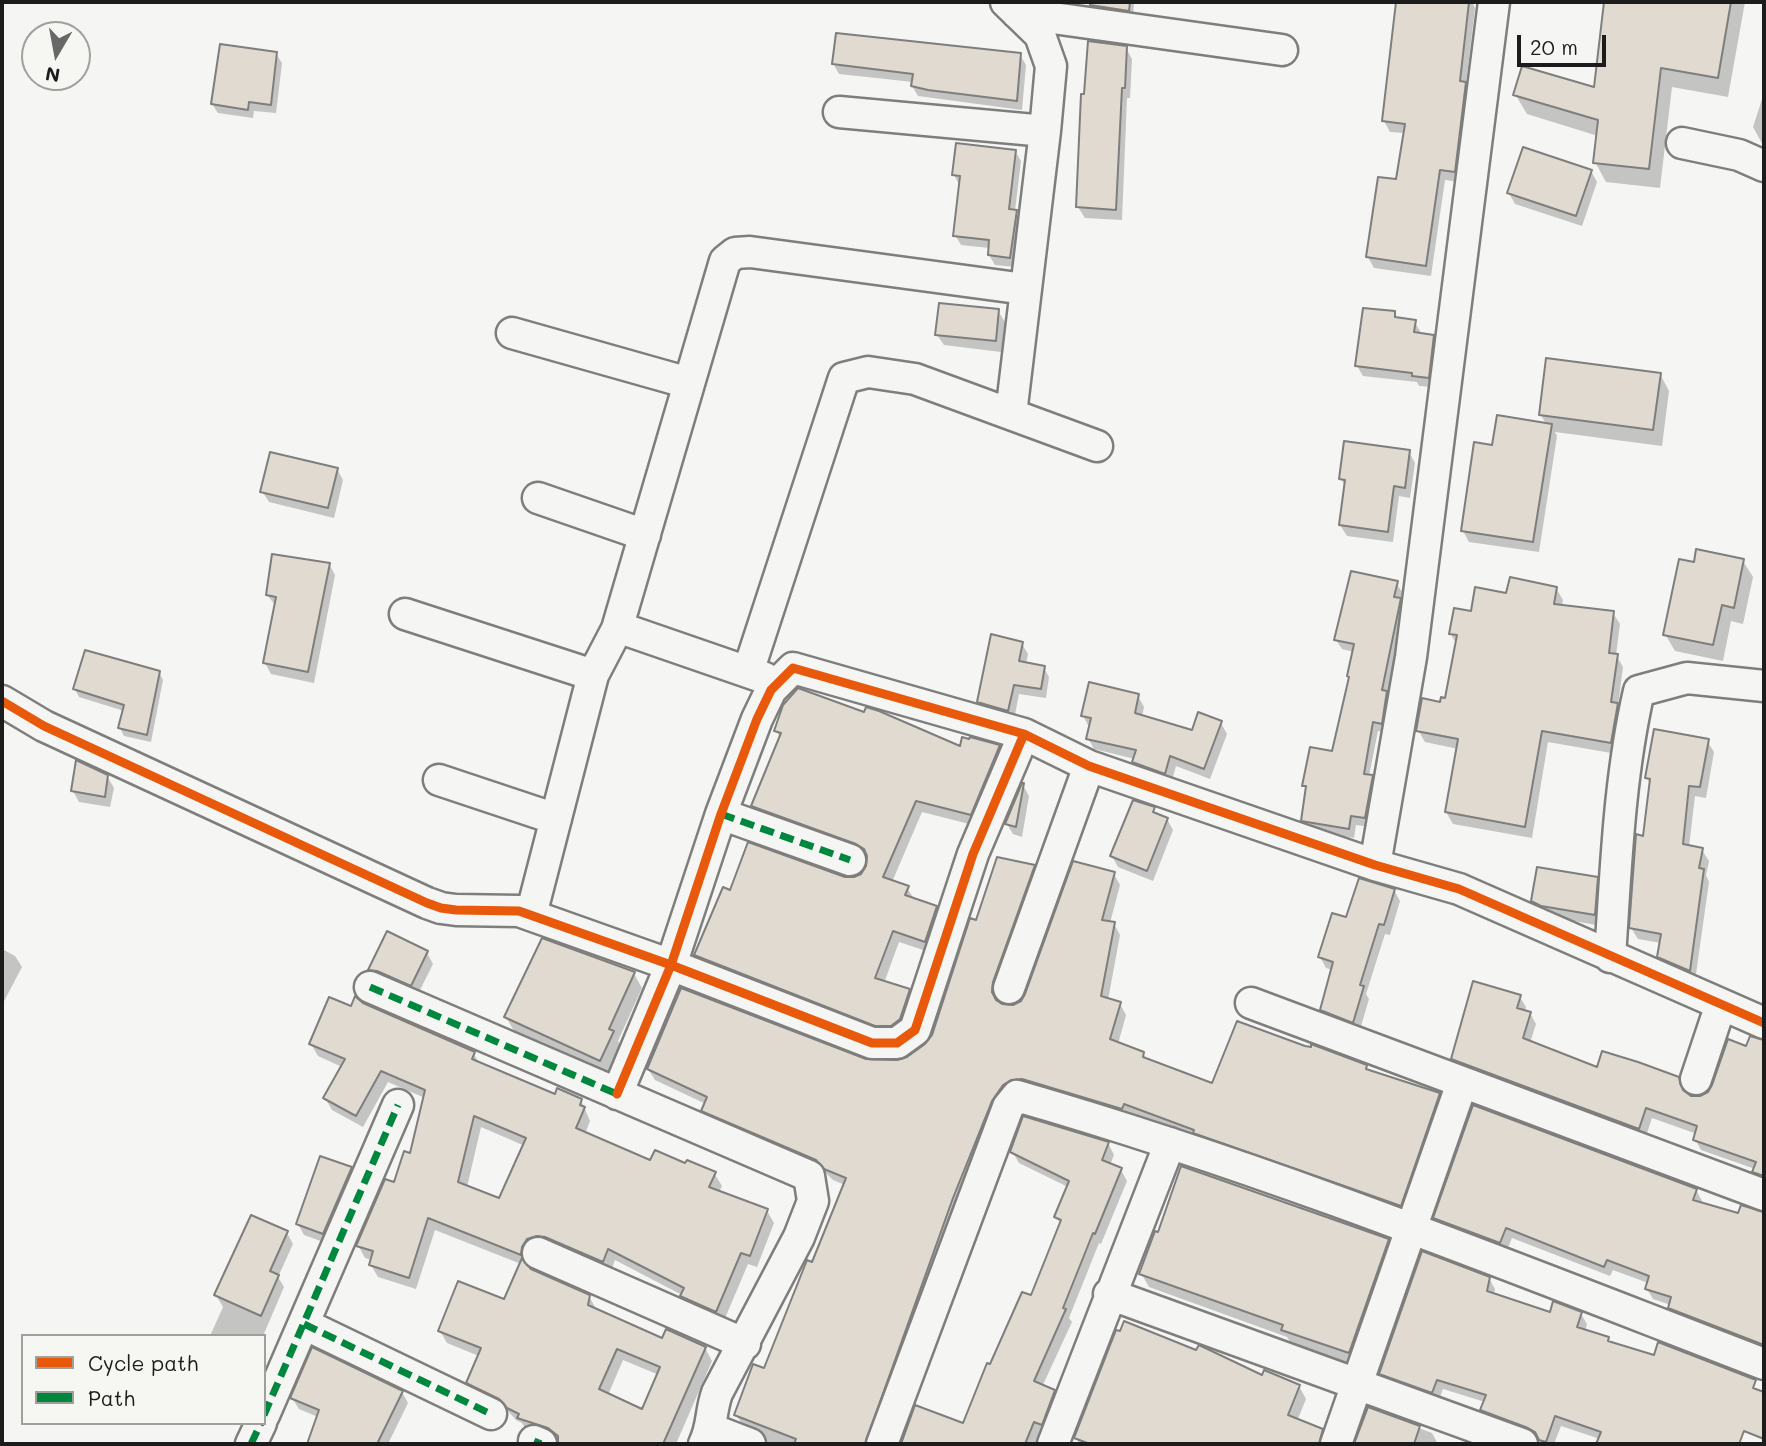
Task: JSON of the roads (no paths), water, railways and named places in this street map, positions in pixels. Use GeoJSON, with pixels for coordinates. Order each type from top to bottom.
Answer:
{"type":"FeatureCollection","features":[{"type":"Feature","properties":{"kind":"street"},"geometry":{"type":"LineString","coordinates":[[1375,864],[1411,657],[1494,2]]}},
{"type":"Feature","properties":{"kind":"street"},"geometry":{"type":"LineString","coordinates":[[1011,7],[1282,50]]}},
{"type":"Feature","properties":{"kind":"street"},"geometry":{"type":"LineString","coordinates":[[1011,7],[1040,35],[1051,66],[1011,414]]}},
{"type":"Feature","properties":{"kind":"street"},"geometry":{"type":"LineString","coordinates":[[839,112],[1045,131]]}},
{"type":"Feature","properties":{"kind":"street"},"geometry":{"type":"LineString","coordinates":[[1682,143],[1739,155],[1764,166]]}},
{"type":"Feature","properties":{"kind":"street"},"geometry":{"type":"LineString","coordinates":[[531,915],[593,675],[617,629],[725,261],[735,253],[750,252],[1026,289]]}},
{"type":"Feature","properties":{"kind":"street"},"geometry":{"type":"LineString","coordinates":[[512,333],[689,383]]}},
{"type":"Feature","properties":{"kind":"street"},"geometry":{"type":"LineString","coordinates":[[748,672],[844,378],[868,372],[915,379],[1097,446]]}},
{"type":"Feature","properties":{"kind":"street"},"geometry":{"type":"LineString","coordinates":[[538,498],[645,534]]}},
{"type":"Feature","properties":{"kind":"street"},"geometry":{"type":"LineString","coordinates":[[405,614],[593,675]]}},
{"type":"Feature","properties":{"kind":"street"},"geometry":{"type":"LineString","coordinates":[[617,629],[779,682]]}},
{"type":"Feature","properties":{"kind":"street"},"geometry":{"type":"LineString","coordinates":[[617,1094],[671,965],[720,814],[757,719],[771,690],[793,668],[1024,734],[1089,766],[1375,864],[1459,889],[1764,1023]]}},
{"type":"Feature","properties":{"kind":"street"},"geometry":{"type":"LineString","coordinates":[[1610,957],[1621,795],[1639,691],[1687,678],[1764,686]]}},
{"type":"Feature","properties":{"kind":"street"},"geometry":{"type":"LineString","coordinates":[[2,701],[44,726],[427,903],[449,909],[519,911],[671,965],[872,1043],[897,1043],[915,1030],[973,854],[1024,734]]}},
{"type":"Feature","properties":{"kind":"street"},"geometry":{"type":"LineString","coordinates":[[1009,988],[1089,766]]}},
{"type":"Feature","properties":{"kind":"street"},"geometry":{"type":"LineString","coordinates":[[439,780],[556,819]]}},
{"type":"Feature","properties":{"kind":"street"},"geometry":{"type":"LineString","coordinates":[[720,814],[850,860]]}},
{"type":"Feature","properties":{"kind":"street"},"geometry":{"type":"LineString","coordinates":[[370,987],[809,1176],[813,1201],[799,1237],[717,1393],[711,1410],[708,1437],[750,1444]]}},
{"type":"Feature","properties":{"kind":"street"},"geometry":{"type":"LineString","coordinates":[[1251,1003],[1764,1195]]}},
{"type":"Feature","properties":{"kind":"street"},"geometry":{"type":"LineString","coordinates":[[1696,1079],[1721,1004]]}},
{"type":"Feature","properties":{"kind":"street"},"geometry":{"type":"LineString","coordinates":[[1336,1444],[1462,1083]]}},
{"type":"Feature","properties":{"kind":"street"},"geometry":{"type":"LineString","coordinates":[[882,1444],[1008,1107],[1017,1096],[1170,1143],[1412,1228],[1764,1364]]}},
{"type":"Feature","properties":{"kind":"street"},"geometry":{"type":"LineString","coordinates":[[266,1410],[398,1104]]}},
{"type":"Feature","properties":{"kind":"street"},"geometry":{"type":"LineString","coordinates":[[1053,1444],[1109,1294],[1170,1143]]}},
{"type":"Feature","properties":{"kind":"street"},"geometry":{"type":"LineString","coordinates":[[538,1254],[744,1344]]}},
{"type":"Feature","properties":{"kind":"street"},"geometry":{"type":"LineString","coordinates":[[1109,1294],[1522,1444]]}},
{"type":"Feature","properties":{"kind":"street"},"geometry":{"type":"LineString","coordinates":[[304,1324],[491,1414]]}},
{"type":"Feature","properties":{"kind":"street"},"geometry":{"type":"LineString","coordinates":[[251,1444],[260,1425]]}}]}
